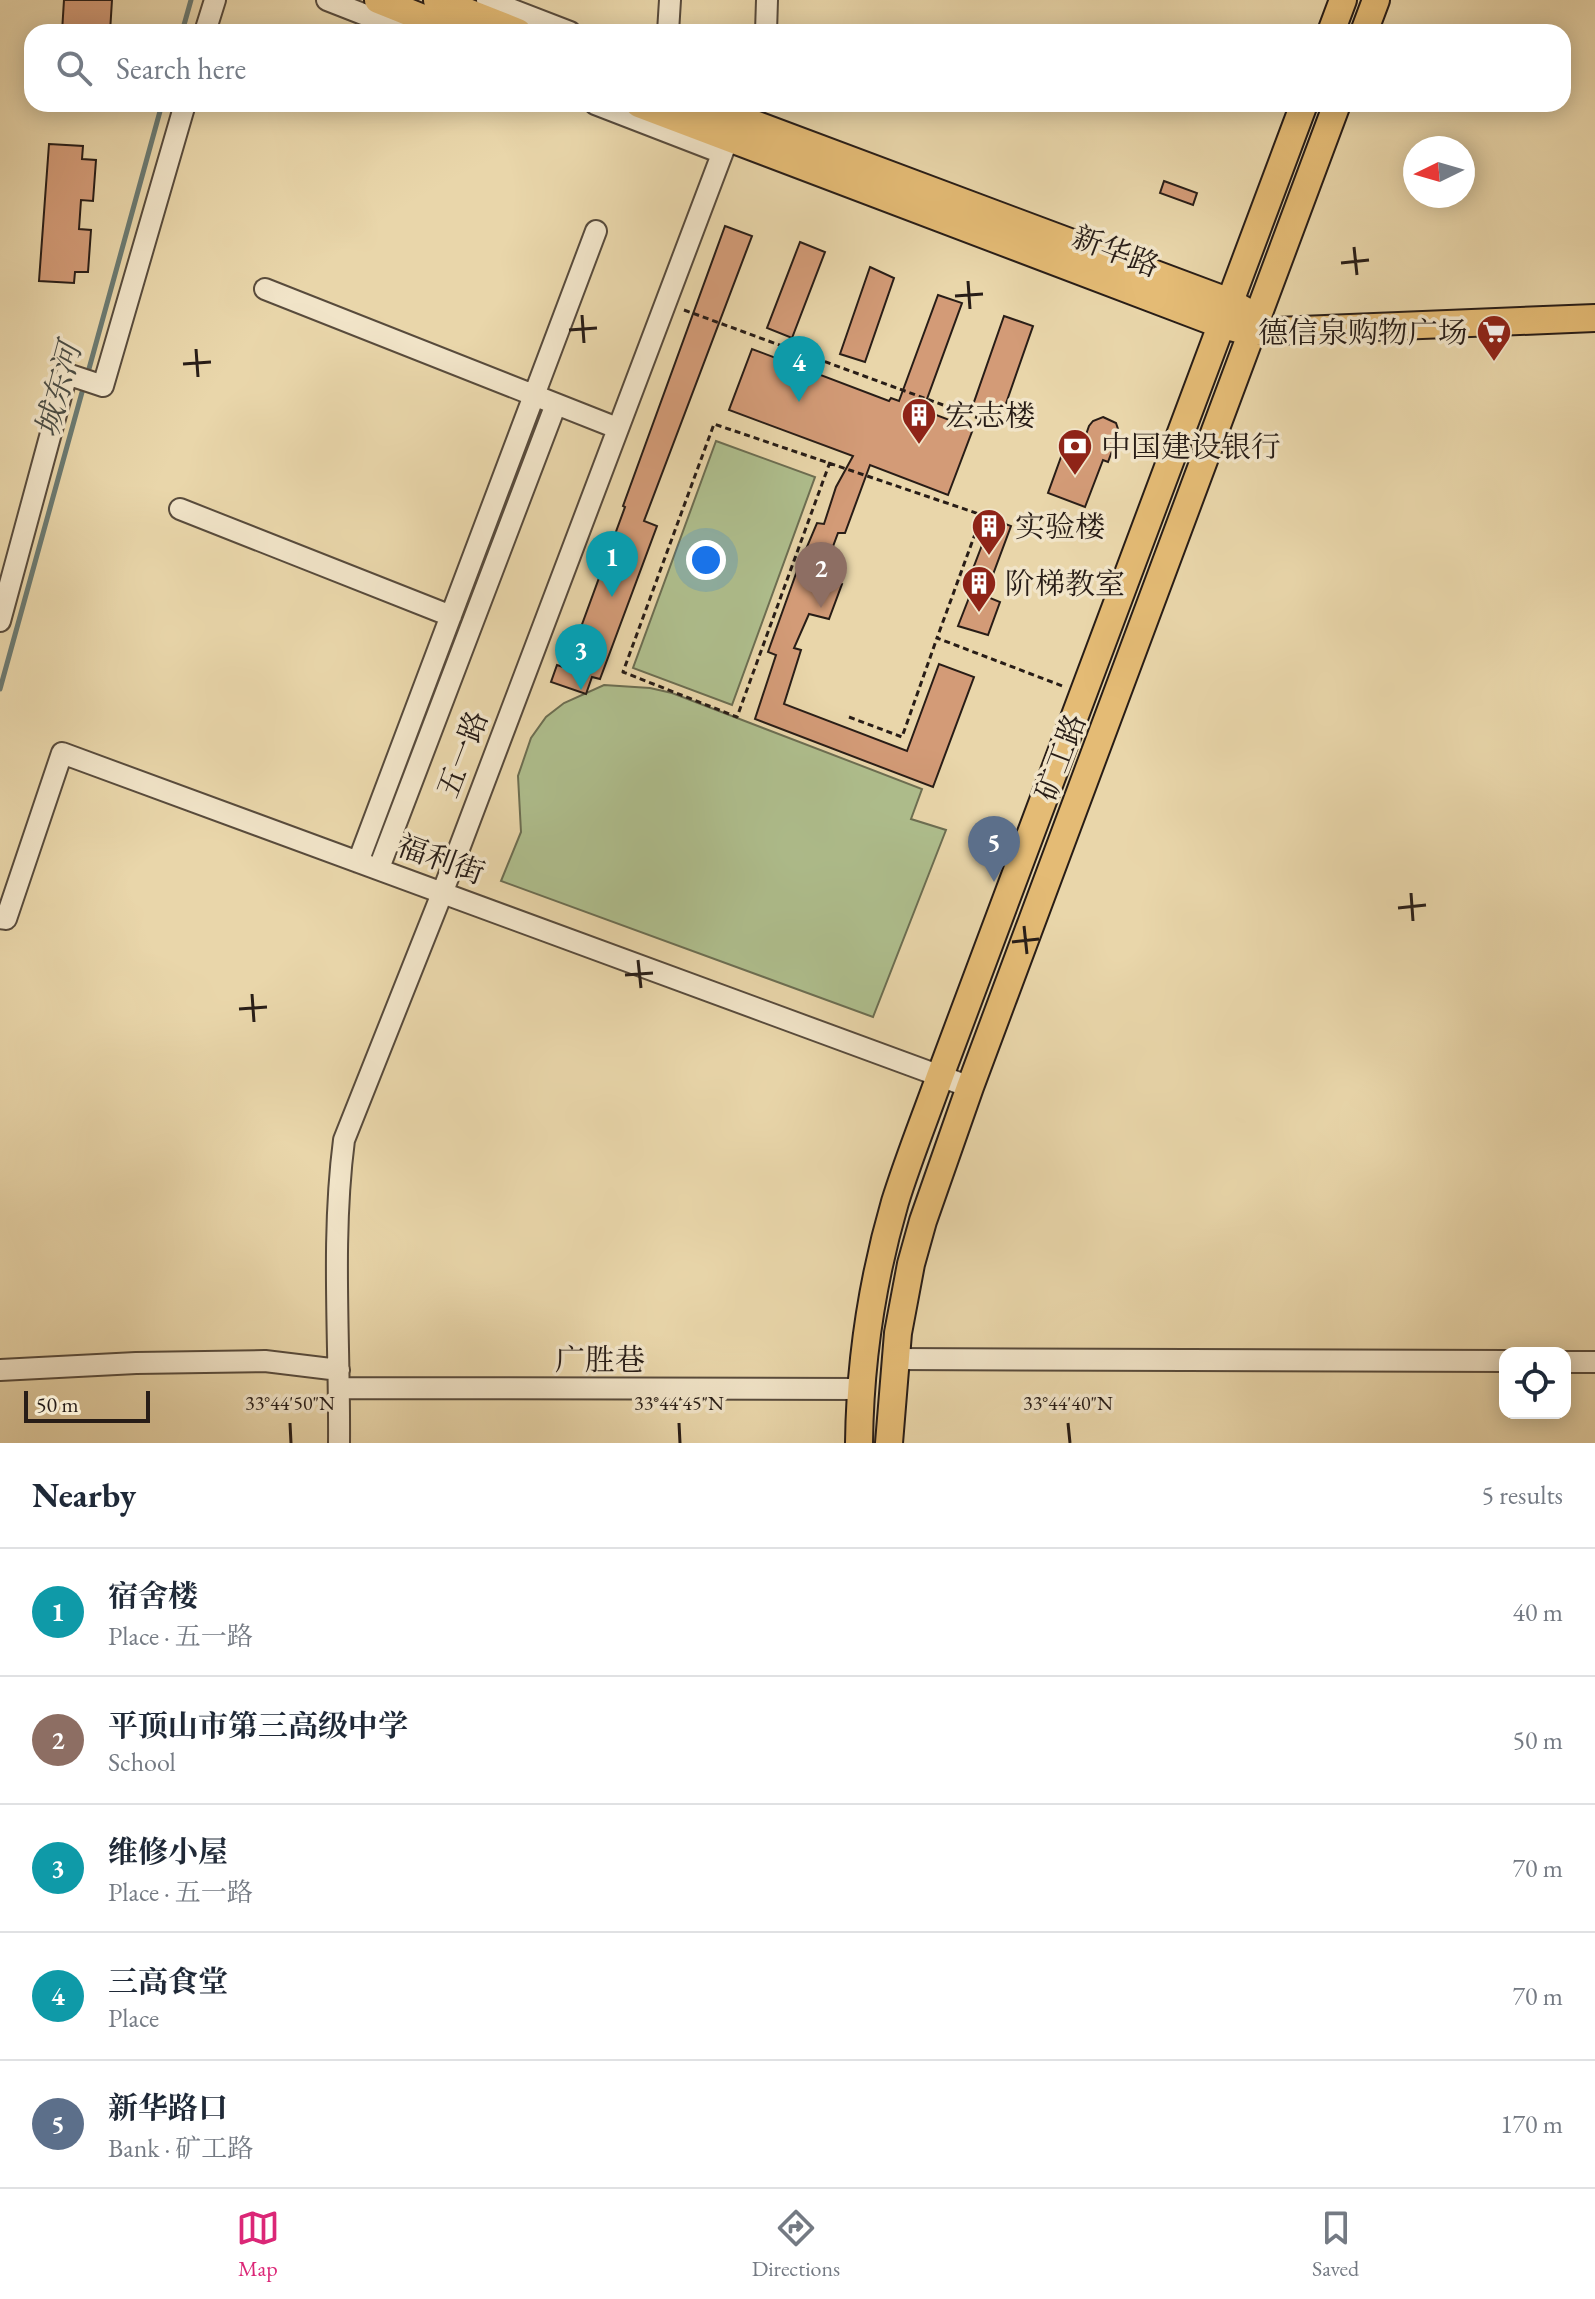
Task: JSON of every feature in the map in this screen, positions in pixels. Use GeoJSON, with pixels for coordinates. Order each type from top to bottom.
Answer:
{"type":"FeatureCollection","features":[{"type":"Feature","properties":{"kind":"main road"},"geometry":{"type":"LineString","coordinates":[[378,0],[438,24]]}},
{"type":"Feature","properties":{"kind":"main road"},"geometry":{"type":"LineString","coordinates":[[437,0],[498,24]]}},
{"type":"Feature","properties":{"kind":"main road"},"geometry":{"type":"LineString","coordinates":[[1334,24],[1343,0]]}},
{"type":"Feature","properties":{"kind":"main road"},"geometry":{"type":"LineString","coordinates":[[1367,24],[1376,0]]}},
{"type":"Feature","properties":{"kind":"main road","name":"新华路"},"geometry":{"type":"LineString","coordinates":[[680,112],[737,123]]}},
{"type":"Feature","properties":{"kind":"main road","name":"新华路"},"geometry":{"type":"LineString","coordinates":[[716,112],[737,123],[1253,325],[1595,318]]}},
{"type":"Feature","properties":{"kind":"main road","name":"矿工路"},"geometry":{"type":"LineString","coordinates":[[859,1443],[865,1336],[896,1200],[1301,112]]}},
{"type":"Feature","properties":{"kind":"main road","name":"矿工路"},"geometry":{"type":"LineString","coordinates":[[889,1443],[901,1309],[923,1221],[970,1087],[1334,112]]}},
{"type":"Feature","properties":{"kind":"main road","name":"新华路"},"geometry":{"type":"LineString","coordinates":[[1253,325],[1595,304]]}},
{"type":"Feature","properties":{"kind":"street"},"geometry":{"type":"LineString","coordinates":[[208,24],[215,0]]}},
{"type":"Feature","properties":{"kind":"street"},"geometry":{"type":"LineString","coordinates":[[327,0],[388,24]]}},
{"type":"Feature","properties":{"kind":"street"},"geometry":{"type":"LineString","coordinates":[[487,0],[549,24]]}},
{"type":"Feature","properties":{"kind":"street"},"geometry":{"type":"LineString","coordinates":[[668,24],[670,0]]}},
{"type":"Feature","properties":{"kind":"street"},"geometry":{"type":"LineString","coordinates":[[766,24],[767,0]]}},
{"type":"Feature","properties":{"kind":"street"},"geometry":{"type":"LineString","coordinates":[[0,621],[67,374],[103,386],[183,112]]}},
{"type":"Feature","properties":{"kind":"street"},"geometry":{"type":"LineString","coordinates":[[655,112],[737,123]]}},
{"type":"Feature","properties":{"kind":"street","name":"五一路"},"geometry":{"type":"LineString","coordinates":[[339,1443],[337,1227],[338,1181],[344,1140],[443,891],[617,428],[737,123]]}},
{"type":"Feature","properties":{"kind":"street"},"geometry":{"type":"LineString","coordinates":[[358,862],[596,231]]}},
{"type":"Feature","properties":{"kind":"street"},"geometry":{"type":"LineString","coordinates":[[265,289],[617,428]]}},
{"type":"Feature","properties":{"kind":"street"},"geometry":{"type":"LineString","coordinates":[[379,868],[556,404]]}},
{"type":"Feature","properties":{"kind":"street"},"geometry":{"type":"LineString","coordinates":[[180,509],[451,616]]}},
{"type":"Feature","properties":{"kind":"street","name":"福利街"},"geometry":{"type":"LineString","coordinates":[[0,918],[6,919],[62,753],[970,1087]]}},
{"type":"Feature","properties":{"kind":"street"},"geometry":{"type":"LineString","coordinates":[[895,1359],[1499,1361]]}},
{"type":"Feature","properties":{"kind":"street","name":"广胜巷"},"geometry":{"type":"LineString","coordinates":[[0,1370],[265,1361],[339,1379],[862,1389]]}},
{"type":"Feature","properties":{"kind":"street"},"geometry":{"type":"LineString","coordinates":[[1571,1362],[1595,1362]]}},
{"type":"Feature","properties":{"kind":"path"},"geometry":{"type":"LineString","coordinates":[[685,311],[984,420]]}},
{"type":"Feature","properties":{"kind":"path"},"geometry":{"type":"LineString","coordinates":[[830,462],[737,717],[623,672],[714,424],[830,462],[982,515],[902,737],[849,717]]}},
{"type":"Feature","properties":{"kind":"path"},"geometry":{"type":"LineString","coordinates":[[937,638],[1084,694]]}},
{"type":"Feature","properties":{"kind":"green space"},"geometry":{"type":"Polygon","coordinates":[[[716,441],[815,477],[732,705],[633,668],[716,441]]]}},
{"type":"Feature","properties":{"kind":"green space"},"geometry":{"type":"Polygon","coordinates":[[[604,685],[672,693],[922,789],[911,819],[946,830],[873,1017],[501,881],[521,832],[518,776],[531,738],[546,717],[564,703],[604,685]]]}},
{"type":"Feature","properties":{"kind":"building"},"geometry":{"type":"Polygon","coordinates":[[[64,0],[112,0],[110,24],[62,24],[64,0]]]}},
{"type":"Feature","properties":{"kind":"building"},"geometry":{"type":"Polygon","coordinates":[[[49,144],[83,146],[82,159],[96,160],[93,201],[81,200],[79,229],[91,230],[88,272],[75,272],[74,283],[39,281],[49,144]]]}},
{"type":"Feature","properties":{"kind":"building"},"geometry":{"type":"Polygon","coordinates":[[[1164,181],[1197,193],[1193,205],[1160,193],[1164,181]]]}},
{"type":"Feature","properties":{"kind":"building"},"geometry":{"type":"Polygon","coordinates":[[[725,226],[752,236],[644,521],[657,526],[600,679],[592,677],[586,694],[551,682],[557,665],[566,668],[725,226]]]}},
{"type":"Feature","properties":{"kind":"building"},"geometry":{"type":"Polygon","coordinates":[[[800,242],[825,252],[792,338],[767,328],[800,242]]]}},
{"type":"Feature","properties":{"kind":"building"},"geometry":{"type":"Polygon","coordinates":[[[870,267],[894,278],[865,362],[840,354],[870,267]]]}},
{"type":"Feature","properties":{"kind":"building"},"geometry":{"type":"Polygon","coordinates":[[[938,295],[962,303],[923,410],[973,429],[948,495],[870,465],[845,533],[838,533],[822,576],[842,584],[829,619],[809,614],[794,648],[801,650],[784,704],[907,751],[939,664],[974,677],[933,787],[755,719],[776,655],[768,652],[798,568],[817,523],[824,524],[836,487],[853,456],[729,410],[752,349],[889,401],[891,398],[899,401],[938,295]]]}},
{"type":"Feature","properties":{"kind":"building"},"geometry":{"type":"Polygon","coordinates":[[[1004,316],[1033,326],[1002,415],[973,405],[1004,316]]]}},
{"type":"Feature","properties":{"kind":"building","name":"中国建设银行"},"geometry":{"type":"Polygon","coordinates":[[[1103,417],[1116,423],[1119,432],[1108,462],[1103,460],[1085,507],[1048,493],[1065,446],[1080,452],[1089,426],[1103,417]]]}},
{"type":"Feature","properties":{"kind":"building"},"geometry":{"type":"Polygon","coordinates":[[[992,519],[1011,526],[985,596],[1000,602],[988,635],[958,626],[972,590],[966,587],[992,519]]]}},
{"type":"Feature","properties":{"kind":"waterway","name":"城东河"},"geometry":{"type":"LineString","coordinates":[[184,24],[191,0]]}},
{"type":"Feature","properties":{"kind":"waterway","name":"城东河"},"geometry":{"type":"LineString","coordinates":[[87,376],[160,112]]}},
{"type":"Feature","properties":{"kind":"waterway","name":"城东河"},"geometry":{"type":"LineString","coordinates":[[0,689],[84,385]]}},
{"type":"Feature","properties":{"kind":"place","name":"德信泉购物广场"},"geometry":{"type":"Point","coordinates":[1494,363]}},
{"type":"Feature","properties":{"kind":"place","name":"三高食堂"},"geometry":{"type":"Point","coordinates":[799,402]}},
{"type":"Feature","properties":{"kind":"place","name":"宏志楼"},"geometry":{"type":"Point","coordinates":[919,446]}},
{"type":"Feature","properties":{"kind":"place","name":"中国建设银行"},"geometry":{"type":"Point","coordinates":[1075,477]}},
{"type":"Feature","properties":{"kind":"place","name":"实验楼"},"geometry":{"type":"Point","coordinates":[989,557]}},
{"type":"Feature","properties":{"kind":"place","name":"宿舍楼"},"geometry":{"type":"Point","coordinates":[612,597]}},
{"type":"Feature","properties":{"kind":"place","name":"平顶山市第三高级中学"},"geometry":{"type":"Point","coordinates":[821,608]}},
{"type":"Feature","properties":{"kind":"place","name":"阶梯教室"},"geometry":{"type":"Point","coordinates":[979,614]}},
{"type":"Feature","properties":{"kind":"place","name":"维修小屋"},"geometry":{"type":"Point","coordinates":[581,690]}},
{"type":"Feature","properties":{"kind":"place","name":"新华路口"},"geometry":{"type":"Point","coordinates":[994,882]}}]}
